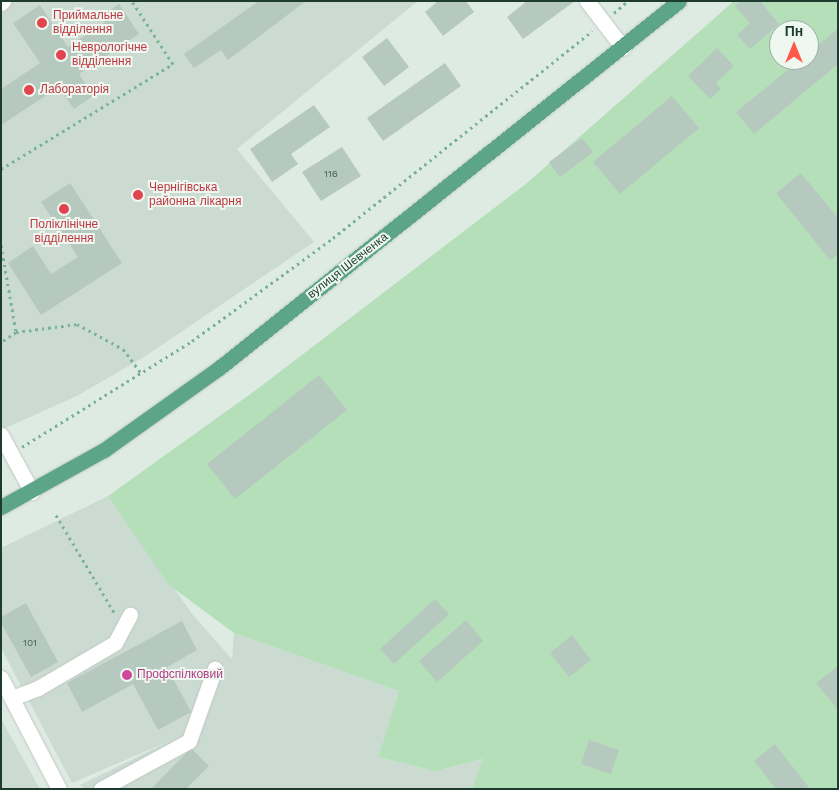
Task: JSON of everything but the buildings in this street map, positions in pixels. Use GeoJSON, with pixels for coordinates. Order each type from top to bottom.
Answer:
{"type":"FeatureCollection","features":[{"type":"Feature","properties":{"kind":"main road","name":"вулиця Шевченка"},"geometry":{"type":"LineString","coordinates":[[1,506],[32,492],[104,450],[219,368],[623,48],[679,1]]}},
{"type":"Feature","properties":{"kind":"street"},"geometry":{"type":"LineString","coordinates":[[587,1],[623,48]]}},
{"type":"Feature","properties":{"kind":"street"},"geometry":{"type":"LineString","coordinates":[[1,435],[32,492]]}},
{"type":"Feature","properties":{"kind":"street"},"geometry":{"type":"LineString","coordinates":[[12,698],[38,688],[115,642],[126,621]]}},
{"type":"Feature","properties":{"kind":"street"},"geometry":{"type":"LineString","coordinates":[[102,789],[189,741],[215,668]]}},
{"type":"Feature","properties":{"kind":"street"},"geometry":{"type":"LineString","coordinates":[[1,678],[59,789]]}},
{"type":"Feature","properties":{"kind":"path"},"geometry":{"type":"LineString","coordinates":[[1,169],[173,64],[132,1]]}},
{"type":"Feature","properties":{"kind":"path"},"geometry":{"type":"LineString","coordinates":[[11,453],[192,341],[333,238],[602,22]]}},
{"type":"Feature","properties":{"kind":"path"},"geometry":{"type":"LineString","coordinates":[[1,245],[16,332]]}},
{"type":"Feature","properties":{"kind":"path"},"geometry":{"type":"LineString","coordinates":[[1,342],[16,332],[77,324],[124,349],[141,373]]}},
{"type":"Feature","properties":{"kind":"path"},"geometry":{"type":"LineString","coordinates":[[56,515],[126,621]]}},
{"type":"Feature","properties":{"kind":"shaded area","name":"Чернігівська районна лікарня"},"geometry":{"type":"Polygon","coordinates":[[[1,1],[418,1],[237,149],[314,242],[144,357],[77,396],[1,430],[1,1]]]}},
{"type":"Feature","properties":{"kind":"shaded area"},"geometry":{"type":"Polygon","coordinates":[[[108,496],[193,615],[232,659],[234,633],[399,691],[378,757],[436,771],[484,759],[472,789],[84,789],[80,785],[174,739],[72,783],[1,648],[1,548],[108,496]]]}},
{"type":"Feature","properties":{"kind":"shaded area"},"geometry":{"type":"Polygon","coordinates":[[[1,719],[40,789],[1,789],[1,719]]]}},
{"type":"Feature","properties":{"kind":"green space"},"geometry":{"type":"Polygon","coordinates":[[[734,1],[838,1],[838,789],[472,789],[483,759],[436,771],[378,757],[399,691],[234,633],[169,585],[108,496],[256,390],[527,183],[734,1]]]}},
{"type":"Feature","properties":{"kind":"place","name":"Приймальне відділення"},"geometry":{"type":"Point","coordinates":[42,23]}},
{"type":"Feature","properties":{"kind":"place","name":"Неврологічне відділення"},"geometry":{"type":"Point","coordinates":[61,55]}},
{"type":"Feature","properties":{"kind":"place","name":"Лабораторія"},"geometry":{"type":"Point","coordinates":[29,90]}},
{"type":"Feature","properties":{"kind":"place","name":"Чернігівська районна лікарня"},"geometry":{"type":"Point","coordinates":[138,195]}},
{"type":"Feature","properties":{"kind":"place","name":"Поліклінічне відділення"},"geometry":{"type":"Point","coordinates":[64,209]}},
{"type":"Feature","properties":{"kind":"place","name":"Профспілковий"},"geometry":{"type":"Point","coordinates":[127,675]}}]}
